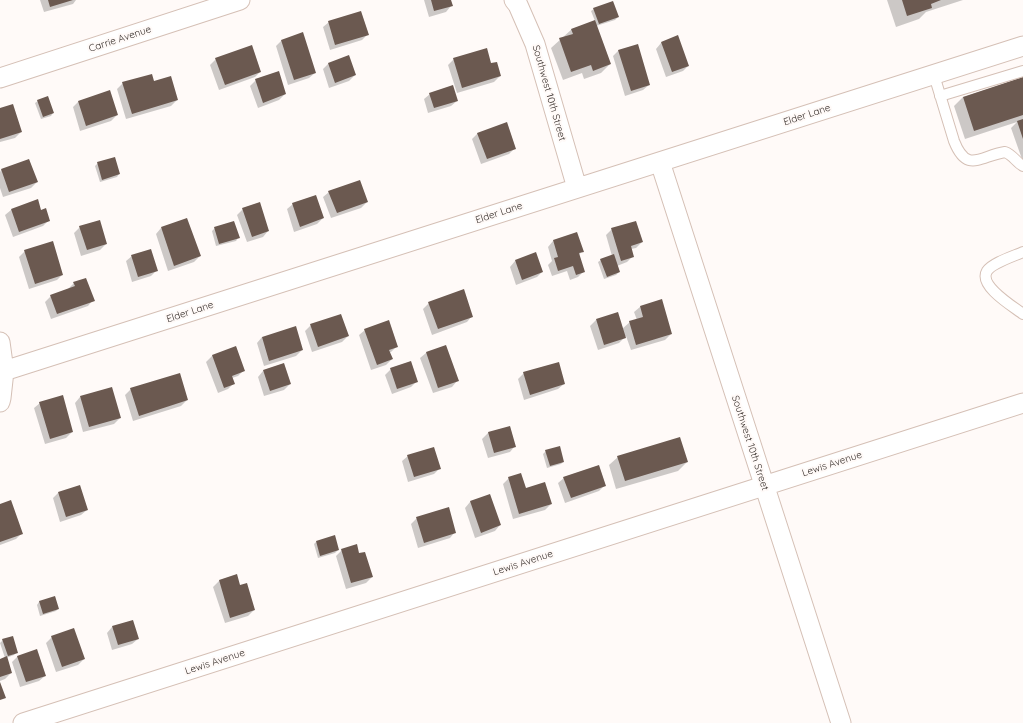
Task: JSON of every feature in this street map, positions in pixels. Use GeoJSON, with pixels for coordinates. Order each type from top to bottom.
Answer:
{"type":"FeatureCollection","features":[{"type":"Feature","properties":{"kind":"street","name":"Carrie Avenue"},"geometry":{"type":"LineString","coordinates":[[0,78],[240,0]]}},
{"type":"Feature","properties":{"kind":"street","name":"Southwest 10th Street"},"geometry":{"type":"LineString","coordinates":[[514,0],[518,5],[536,44],[577,188]]}},
{"type":"Feature","properties":{"kind":"street","name":"Elder Lane"},"geometry":{"type":"LineString","coordinates":[[4,371],[1023,46]]}},
{"type":"Feature","properties":{"kind":"street","name":"Southwest 10th Street"},"geometry":{"type":"LineString","coordinates":[[660,162],[841,723]]}},
{"type":"Feature","properties":{"kind":"street"},"geometry":{"type":"LineString","coordinates":[[0,342],[4,371],[2,398],[0,402]]}},
{"type":"Feature","properties":{"kind":"street","name":"Lewis Avenue"},"geometry":{"type":"LineString","coordinates":[[23,723],[1023,403]]}},
{"type":"Feature","properties":{"kind":"lane"},"geometry":{"type":"LineString","coordinates":[[940,96],[1023,72]]}},
{"type":"Feature","properties":{"kind":"lane"},"geometry":{"type":"LineString","coordinates":[[934,75],[954,142],[961,156],[971,161],[1005,152],[1023,166]]}},
{"type":"Feature","properties":{"kind":"lane"},"geometry":{"type":"LineString","coordinates":[[1023,252],[996,264],[987,271],[986,277],[989,286],[995,293],[1023,314]]}},
{"type":"Feature","properties":{"kind":"building"},"geometry":{"type":"Polygon","coordinates":[[[48,0],[73,0],[50,7],[48,0]]]}},
{"type":"Feature","properties":{"kind":"building"},"geometry":{"type":"Polygon","coordinates":[[[431,0],[451,0],[453,6],[434,11],[431,0]]]}},
{"type":"Feature","properties":{"kind":"building"},"geometry":{"type":"Polygon","coordinates":[[[902,0],[941,0],[931,4],[932,8],[907,16],[902,0]]]}},
{"type":"Feature","properties":{"kind":"building"},"geometry":{"type":"Polygon","coordinates":[[[613,1],[619,17],[599,24],[593,8],[613,1]]]}},
{"type":"Feature","properties":{"kind":"building"},"geometry":{"type":"Polygon","coordinates":[[[361,11],[369,35],[335,45],[328,21],[361,11]]]}},
{"type":"Feature","properties":{"kind":"building"},"geometry":{"type":"Polygon","coordinates":[[[595,20],[611,64],[593,71],[591,65],[571,72],[559,38],[573,34],[571,29],[595,20]]]}},
{"type":"Feature","properties":{"kind":"building"},"geometry":{"type":"Polygon","coordinates":[[[303,32],[316,73],[294,80],[281,40],[303,32]]]}},
{"type":"Feature","properties":{"kind":"building"},"geometry":{"type":"Polygon","coordinates":[[[678,35],[689,66],[672,72],[661,42],[678,35]]]}},
{"type":"Feature","properties":{"kind":"building"},"geometry":{"type":"Polygon","coordinates":[[[638,44],[650,85],[631,91],[618,50],[638,44]]]}},
{"type":"Feature","properties":{"kind":"building"},"geometry":{"type":"Polygon","coordinates":[[[252,45],[261,72],[225,85],[215,58],[252,45]]]}},
{"type":"Feature","properties":{"kind":"building"},"geometry":{"type":"Polygon","coordinates":[[[487,48],[491,63],[497,62],[501,76],[462,88],[453,58],[487,48]]]}},
{"type":"Feature","properties":{"kind":"building"},"geometry":{"type":"Polygon","coordinates":[[[349,55],[356,75],[335,83],[328,63],[349,55]]]}},
{"type":"Feature","properties":{"kind":"building"},"geometry":{"type":"Polygon","coordinates":[[[279,71],[286,94],[263,103],[255,79],[279,71]]]}},
{"type":"Feature","properties":{"kind":"building"},"geometry":{"type":"Polygon","coordinates":[[[152,74],[154,81],[171,76],[178,100],[132,114],[122,82],[152,74]]]}},
{"type":"Feature","properties":{"kind":"building"},"geometry":{"type":"Polygon","coordinates":[[[1023,77],[1023,115],[974,131],[963,97],[1023,77]]]}},
{"type":"Feature","properties":{"kind":"building"},"geometry":{"type":"Polygon","coordinates":[[[453,85],[458,101],[434,108],[429,93],[453,85]]]}},
{"type":"Feature","properties":{"kind":"building"},"geometry":{"type":"Polygon","coordinates":[[[110,90],[118,115],[86,126],[78,101],[110,90]]]}},
{"type":"Feature","properties":{"kind":"building"},"geometry":{"type":"Polygon","coordinates":[[[48,96],[54,113],[43,117],[37,100],[48,96]]]}},
{"type":"Feature","properties":{"kind":"building"},"geometry":{"type":"Polygon","coordinates":[[[13,104],[22,132],[0,139],[0,108],[13,104]]]}},
{"type":"Feature","properties":{"kind":"building"},"geometry":{"type":"Polygon","coordinates":[[[1023,119],[1023,139],[1017,121],[1023,119]]]}},
{"type":"Feature","properties":{"kind":"building"},"geometry":{"type":"Polygon","coordinates":[[[507,122],[516,149],[487,159],[477,133],[507,122]]]}},
{"type":"Feature","properties":{"kind":"building"},"geometry":{"type":"Polygon","coordinates":[[[115,157],[120,174],[102,180],[97,162],[115,157]]]}},
{"type":"Feature","properties":{"kind":"building"},"geometry":{"type":"Polygon","coordinates":[[[29,159],[38,182],[9,192],[1,169],[29,159]]]}},
{"type":"Feature","properties":{"kind":"building"},"geometry":{"type":"Polygon","coordinates":[[[360,180],[368,202],[337,213],[328,191],[360,180]]]}},
{"type":"Feature","properties":{"kind":"building"},"geometry":{"type":"Polygon","coordinates":[[[316,195],[324,218],[300,227],[292,203],[316,195]]]}},
{"type":"Feature","properties":{"kind":"building"},"geometry":{"type":"Polygon","coordinates":[[[38,199],[41,210],[46,208],[50,221],[19,232],[11,209],[38,199]]]}},
{"type":"Feature","properties":{"kind":"building"},"geometry":{"type":"Polygon","coordinates":[[[260,202],[269,231],[252,237],[242,208],[260,202]]]}},
{"type":"Feature","properties":{"kind":"building"},"geometry":{"type":"Polygon","coordinates":[[[187,218],[201,256],[174,266],[161,227],[187,218]]]}},
{"type":"Feature","properties":{"kind":"building"},"geometry":{"type":"Polygon","coordinates":[[[100,220],[107,244],[87,250],[79,226],[100,220]]]}},
{"type":"Feature","properties":{"kind":"building"},"geometry":{"type":"Polygon","coordinates":[[[234,221],[240,238],[219,244],[214,227],[234,221]]]}},
{"type":"Feature","properties":{"kind":"building"},"geometry":{"type":"Polygon","coordinates":[[[636,221],[643,242],[631,246],[634,257],[621,261],[611,228],[636,221]]]}},
{"type":"Feature","properties":{"kind":"building"},"geometry":{"type":"Polygon","coordinates":[[[577,232],[584,252],[579,253],[585,272],[576,275],[573,266],[558,271],[554,258],[558,257],[553,240],[577,232]]]}},
{"type":"Feature","properties":{"kind":"building"},"geometry":{"type":"Polygon","coordinates":[[[53,241],[63,275],[35,284],[24,250],[53,241]]]}},
{"type":"Feature","properties":{"kind":"building"},"geometry":{"type":"Polygon","coordinates":[[[151,249],[158,271],[138,277],[131,255],[151,249]]]}},
{"type":"Feature","properties":{"kind":"building"},"geometry":{"type":"Polygon","coordinates":[[[536,252],[543,272],[522,280],[515,260],[536,252]]]}},
{"type":"Feature","properties":{"kind":"building"},"geometry":{"type":"Polygon","coordinates":[[[614,254],[620,272],[607,277],[600,259],[614,254]]]}},
{"type":"Feature","properties":{"kind":"building"},"geometry":{"type":"Polygon","coordinates":[[[86,278],[95,301],[57,314],[50,295],[75,286],[73,282],[86,278]]]}},
{"type":"Feature","properties":{"kind":"building"},"geometry":{"type":"Polygon","coordinates":[[[464,289],[473,317],[438,329],[428,302],[464,289]]]}},
{"type":"Feature","properties":{"kind":"building"},"geometry":{"type":"Polygon","coordinates":[[[662,299],[672,334],[636,345],[629,321],[643,317],[640,306],[662,299]]]}},
{"type":"Feature","properties":{"kind":"building"},"geometry":{"type":"Polygon","coordinates":[[[618,312],[626,338],[604,345],[596,319],[618,312]]]}},
{"type":"Feature","properties":{"kind":"building"},"geometry":{"type":"Polygon","coordinates":[[[341,314],[349,336],[318,347],[310,324],[341,314]]]}},
{"type":"Feature","properties":{"kind":"building"},"geometry":{"type":"Polygon","coordinates":[[[389,320],[398,347],[389,350],[393,359],[377,365],[364,329],[389,320]]]}},
{"type":"Feature","properties":{"kind":"building"},"geometry":{"type":"Polygon","coordinates":[[[296,326],[303,350],[269,361],[262,337],[296,326]]]}},
{"type":"Feature","properties":{"kind":"building"},"geometry":{"type":"Polygon","coordinates":[[[446,345],[459,381],[438,388],[426,352],[446,345]]]}},
{"type":"Feature","properties":{"kind":"building"},"geometry":{"type":"Polygon","coordinates":[[[236,346],[245,371],[232,376],[235,384],[224,388],[212,355],[236,346]]]}},
{"type":"Feature","properties":{"kind":"building"},"geometry":{"type":"Polygon","coordinates":[[[411,361],[418,382],[397,389],[390,368],[411,361]]]}},
{"type":"Feature","properties":{"kind":"building"},"geometry":{"type":"Polygon","coordinates":[[[559,362],[565,384],[530,395],[523,372],[559,362]]]}},
{"type":"Feature","properties":{"kind":"building"},"geometry":{"type":"Polygon","coordinates":[[[284,363],[291,384],[270,391],[263,370],[284,363]]]}},
{"type":"Feature","properties":{"kind":"building"},"geometry":{"type":"Polygon","coordinates":[[[180,373],[188,400],[139,416],[130,388],[180,373]]]}},
{"type":"Feature","properties":{"kind":"building"},"geometry":{"type":"Polygon","coordinates":[[[112,387],[121,418],[89,427],[80,396],[112,387]]]}},
{"type":"Feature","properties":{"kind":"building"},"geometry":{"type":"Polygon","coordinates":[[[63,395],[73,432],[50,439],[39,402],[63,395]]]}},
{"type":"Feature","properties":{"kind":"building"},"geometry":{"type":"Polygon","coordinates":[[[510,426],[516,447],[494,453],[488,432],[510,426]]]}},
{"type":"Feature","properties":{"kind":"building"},"geometry":{"type":"Polygon","coordinates":[[[680,437],[688,462],[625,481],[617,456],[680,437]]]}},
{"type":"Feature","properties":{"kind":"building"},"geometry":{"type":"Polygon","coordinates":[[[560,446],[564,462],[550,466],[545,450],[560,446]]]}},
{"type":"Feature","properties":{"kind":"building"},"geometry":{"type":"Polygon","coordinates":[[[434,447],[441,469],[414,477],[407,455],[434,447]]]}},
{"type":"Feature","properties":{"kind":"building"},"geometry":{"type":"Polygon","coordinates":[[[599,465],[606,486],[571,498],[563,477],[599,465]]]}},
{"type":"Feature","properties":{"kind":"building"},"geometry":{"type":"Polygon","coordinates":[[[521,473],[526,488],[545,482],[552,504],[519,514],[508,477],[521,473]]]}},
{"type":"Feature","properties":{"kind":"building"},"geometry":{"type":"Polygon","coordinates":[[[80,485],[88,510],[66,517],[58,492],[80,485]]]}},
{"type":"Feature","properties":{"kind":"building"},"geometry":{"type":"Polygon","coordinates":[[[490,494],[501,525],[481,533],[470,501],[490,494]]]}},
{"type":"Feature","properties":{"kind":"building"},"geometry":{"type":"Polygon","coordinates":[[[11,500],[23,534],[0,542],[0,504],[11,500]]]}},
{"type":"Feature","properties":{"kind":"building"},"geometry":{"type":"Polygon","coordinates":[[[449,507],[456,533],[424,543],[416,517],[449,507]]]}},
{"type":"Feature","properties":{"kind":"building"},"geometry":{"type":"Polygon","coordinates":[[[335,535],[339,550],[320,556],[316,541],[335,535]]]}},
{"type":"Feature","properties":{"kind":"building"},"geometry":{"type":"Polygon","coordinates":[[[357,544],[359,553],[365,552],[373,577],[351,583],[341,549],[357,544]]]}},
{"type":"Feature","properties":{"kind":"building"},"geometry":{"type":"Polygon","coordinates":[[[237,574],[240,585],[247,583],[255,610],[230,618],[219,580],[237,574]]]}},
{"type":"Feature","properties":{"kind":"building"},"geometry":{"type":"Polygon","coordinates":[[[55,596],[59,609],[43,614],[39,601],[55,596]]]}},
{"type":"Feature","properties":{"kind":"building"},"geometry":{"type":"Polygon","coordinates":[[[133,620],[139,639],[118,645],[112,626],[133,620]]]}},
{"type":"Feature","properties":{"kind":"building"},"geometry":{"type":"Polygon","coordinates":[[[74,628],[85,659],[62,667],[51,636],[74,628]]]}},
{"type":"Feature","properties":{"kind":"building"},"geometry":{"type":"Polygon","coordinates":[[[13,636],[18,653],[8,656],[2,639],[13,636]]]}},
{"type":"Feature","properties":{"kind":"building"},"geometry":{"type":"Polygon","coordinates":[[[37,649],[46,676],[26,682],[17,656],[37,649]]]}},
{"type":"Feature","properties":{"kind":"building"},"geometry":{"type":"Polygon","coordinates":[[[7,656],[12,673],[0,677],[0,659],[7,656]]]}},
{"type":"Feature","properties":{"kind":"building"},"geometry":{"type":"Polygon","coordinates":[[[0,682],[6,698],[0,700],[0,682]]]}}]}
